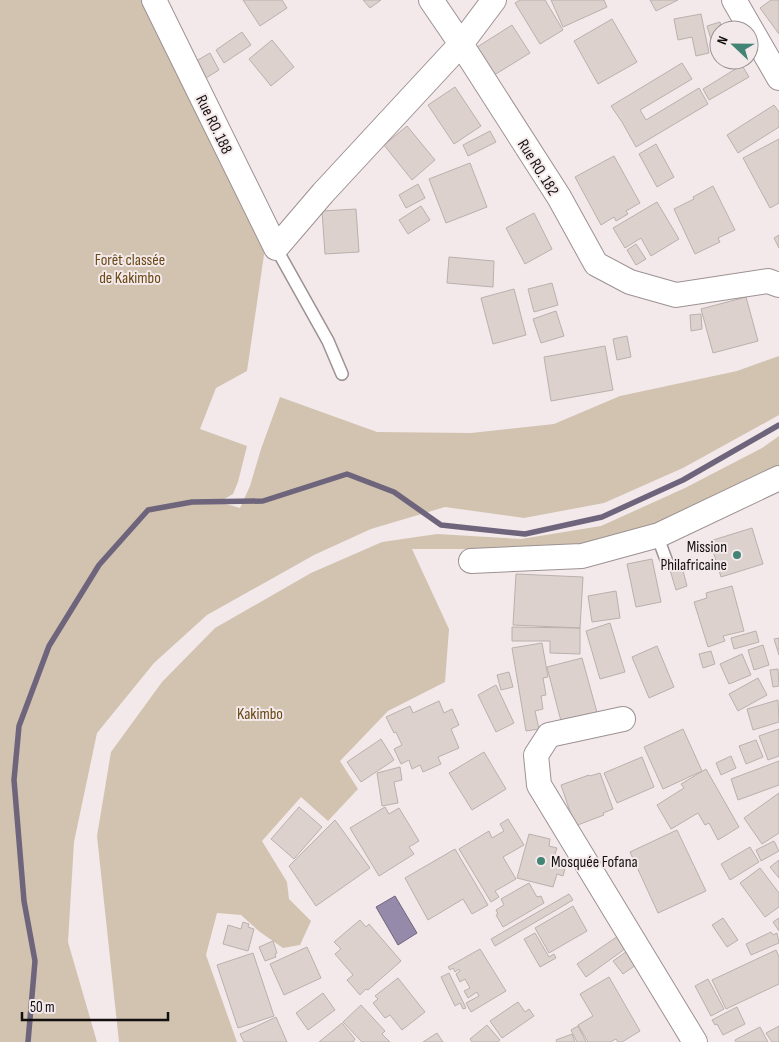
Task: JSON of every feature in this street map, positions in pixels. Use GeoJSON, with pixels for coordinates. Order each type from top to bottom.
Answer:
{"type":"FeatureCollection","features":[{"type":"Feature","properties":{"kind":"street","name":"Rue RO. 188"},"geometry":{"type":"LineString","coordinates":[[154,0],[276,248]]}},
{"type":"Feature","properties":{"kind":"street","name":"Rue RO. 182"},"geometry":{"type":"LineString","coordinates":[[431,0],[559,197],[596,264],[630,282],[676,295],[768,281],[779,285]]}},
{"type":"Feature","properties":{"kind":"street"},"geometry":{"type":"LineString","coordinates":[[276,248],[323,193],[461,44],[494,0]]}},
{"type":"Feature","properties":{"kind":"street"},"geometry":{"type":"LineString","coordinates":[[734,0],[779,78]]}},
{"type":"Feature","properties":{"kind":"street"},"geometry":{"type":"LineString","coordinates":[[471,561],[582,556],[659,534],[779,478]]}},
{"type":"Feature","properties":{"kind":"street"},"geometry":{"type":"LineString","coordinates":[[623,719],[549,735],[536,754],[539,785],[695,1042]]}},
{"type":"Feature","properties":{"kind":"lane"},"geometry":{"type":"LineString","coordinates":[[276,248],[328,341],[342,374]]}},
{"type":"Feature","properties":{"kind":"lane"},"geometry":{"type":"LineString","coordinates":[[659,534],[667,562]]}},
{"type":"Feature","properties":{"kind":"green space","name":"Forêt classée de Kakimbo"},"geometry":{"type":"Polygon","coordinates":[[[0,0],[141,0],[265,248],[247,371],[216,388],[200,429],[247,446],[233,494],[219,502],[240,508],[250,486],[280,397],[377,432],[471,433],[554,424],[620,396],[737,371],[779,356],[779,415],[683,468],[604,503],[524,518],[445,507],[371,529],[314,555],[207,615],[154,663],[97,733],[74,842],[68,942],[97,1042],[0,1042],[0,0]]]}},
{"type":"Feature","properties":{"kind":"green space","name":"Kakimbo"},"geometry":{"type":"Polygon","coordinates":[[[779,436],[779,468],[699,510],[581,549],[412,549],[449,629],[445,682],[388,711],[340,761],[358,789],[328,821],[301,797],[262,841],[287,882],[289,899],[311,921],[300,945],[283,948],[260,932],[241,915],[217,913],[206,955],[237,1042],[119,1042],[97,836],[111,752],[162,682],[215,628],[311,573],[382,542],[437,534],[521,539],[601,526],[685,488],[762,448],[779,436]]]}},
{"type":"Feature","properties":{"kind":"shaded area"},"geometry":{"type":"Polygon","coordinates":[[[395,896],[417,933],[398,945],[376,907],[395,896]]]}},
{"type":"Feature","properties":{"kind":"building"},"geometry":{"type":"Polygon","coordinates":[[[243,0],[282,0],[287,8],[260,26],[243,0]]]}},
{"type":"Feature","properties":{"kind":"building"},"geometry":{"type":"Polygon","coordinates":[[[363,0],[381,0],[370,8],[363,0]]]}},
{"type":"Feature","properties":{"kind":"building"},"geometry":{"type":"Polygon","coordinates":[[[520,0],[545,0],[563,30],[540,44],[515,3],[520,0]]]}},
{"type":"Feature","properties":{"kind":"building"},"geometry":{"type":"Polygon","coordinates":[[[551,0],[604,0],[607,7],[563,27],[551,0]]]}},
{"type":"Feature","properties":{"kind":"building"},"geometry":{"type":"Polygon","coordinates":[[[650,0],[678,0],[656,11],[650,0]]]}},
{"type":"Feature","properties":{"kind":"building"},"geometry":{"type":"Polygon","coordinates":[[[771,0],[779,0],[779,34],[760,8],[771,0]]]}},
{"type":"Feature","properties":{"kind":"building"},"geometry":{"type":"Polygon","coordinates":[[[701,14],[709,53],[696,56],[692,37],[678,40],[674,19],[701,14]]]}},
{"type":"Feature","properties":{"kind":"building"},"geometry":{"type":"Polygon","coordinates":[[[612,19],[637,62],[598,84],[574,41],[612,19]]]}},
{"type":"Feature","properties":{"kind":"building"},"geometry":{"type":"Polygon","coordinates":[[[512,25],[530,53],[491,77],[474,49],[512,25]]]}},
{"type":"Feature","properties":{"kind":"building"},"geometry":{"type":"Polygon","coordinates":[[[242,32],[251,45],[224,63],[216,50],[242,32]]]}},
{"type":"Feature","properties":{"kind":"building"},"geometry":{"type":"Polygon","coordinates":[[[272,40],[294,67],[271,86],[249,59],[272,40]]]}},
{"type":"Feature","properties":{"kind":"building"},"geometry":{"type":"Polygon","coordinates":[[[210,53],[219,70],[201,81],[191,64],[210,53]]]}},
{"type":"Feature","properties":{"kind":"building"},"geometry":{"type":"Polygon","coordinates":[[[682,63],[692,79],[640,110],[646,120],[699,88],[708,104],[636,147],[611,106],[682,63]]]}},
{"type":"Feature","properties":{"kind":"building"},"geometry":{"type":"Polygon","coordinates":[[[734,70],[745,70],[749,77],[709,100],[703,89],[734,70]]]}},
{"type":"Feature","properties":{"kind":"building"},"geometry":{"type":"Polygon","coordinates":[[[455,87],[481,126],[454,144],[428,105],[455,87]]]}},
{"type":"Feature","properties":{"kind":"building"},"geometry":{"type":"Polygon","coordinates":[[[774,105],[779,112],[779,127],[738,153],[727,135],[774,105]]]}},
{"type":"Feature","properties":{"kind":"building"},"geometry":{"type":"Polygon","coordinates":[[[407,126],[435,160],[412,180],[384,145],[407,126]]]}},
{"type":"Feature","properties":{"kind":"building"},"geometry":{"type":"Polygon","coordinates":[[[490,131],[496,142],[468,156],[463,145],[490,131]]]}},
{"type":"Feature","properties":{"kind":"building"},"geometry":{"type":"Polygon","coordinates":[[[779,139],[779,203],[770,208],[743,158],[779,139]]]}},
{"type":"Feature","properties":{"kind":"building"},"geometry":{"type":"Polygon","coordinates":[[[656,144],[674,177],[657,187],[639,154],[656,144]]]}},
{"type":"Feature","properties":{"kind":"building"},"geometry":{"type":"Polygon","coordinates":[[[614,156],[640,203],[626,211],[628,214],[616,221],[614,217],[601,225],[575,177],[614,156]]]}},
{"type":"Feature","properties":{"kind":"building"},"geometry":{"type":"Polygon","coordinates":[[[470,163],[487,207],[446,223],[429,179],[470,163]]]}},
{"type":"Feature","properties":{"kind":"building"},"geometry":{"type":"Polygon","coordinates":[[[418,184],[425,198],[406,208],[399,195],[418,184]]]}},
{"type":"Feature","properties":{"kind":"building"},"geometry":{"type":"Polygon","coordinates":[[[713,186],[735,230],[718,238],[720,242],[695,254],[674,209],[694,199],[693,197],[713,186]]]}},
{"type":"Feature","properties":{"kind":"building"},"geometry":{"type":"Polygon","coordinates":[[[657,202],[679,239],[651,256],[641,238],[625,248],[613,228],[657,202]]]}},
{"type":"Feature","properties":{"kind":"building"},"geometry":{"type":"Polygon","coordinates":[[[421,206],[430,220],[408,234],[399,220],[421,206]]]}},
{"type":"Feature","properties":{"kind":"building"},"geometry":{"type":"Polygon","coordinates":[[[356,209],[359,252],[325,254],[322,211],[356,209]]]}},
{"type":"Feature","properties":{"kind":"building"},"geometry":{"type":"Polygon","coordinates":[[[534,213],[552,249],[525,264],[506,228],[534,213]]]}},
{"type":"Feature","properties":{"kind":"building"},"geometry":{"type":"Polygon","coordinates":[[[779,235],[779,248],[774,238],[779,235]]]}},
{"type":"Feature","properties":{"kind":"building"},"geometry":{"type":"Polygon","coordinates":[[[636,244],[646,259],[636,265],[627,250],[636,244]]]}},
{"type":"Feature","properties":{"kind":"building"},"geometry":{"type":"Polygon","coordinates":[[[449,257],[494,261],[493,287],[447,283],[449,257]]]}},
{"type":"Feature","properties":{"kind":"building"},"geometry":{"type":"Polygon","coordinates":[[[552,283],[558,305],[534,312],[528,289],[552,283]]]}},
{"type":"Feature","properties":{"kind":"building"},"geometry":{"type":"Polygon","coordinates":[[[514,289],[526,335],[493,344],[481,298],[514,289]]]}},
{"type":"Feature","properties":{"kind":"building"},"geometry":{"type":"Polygon","coordinates":[[[746,297],[758,341],[713,353],[701,309],[746,297]]]}},
{"type":"Feature","properties":{"kind":"building"},"geometry":{"type":"Polygon","coordinates":[[[556,311],[564,336],[541,343],[533,319],[556,311]]]}},
{"type":"Feature","properties":{"kind":"building"},"geometry":{"type":"Polygon","coordinates":[[[701,314],[702,329],[691,331],[690,315],[701,314]]]}},
{"type":"Feature","properties":{"kind":"building"},"geometry":{"type":"Polygon","coordinates":[[[627,336],[631,357],[617,360],[613,339],[627,336]]]}},
{"type":"Feature","properties":{"kind":"building"},"geometry":{"type":"Polygon","coordinates":[[[605,346],[613,390],[551,401],[544,357],[605,346]]]}},
{"type":"Feature","properties":{"kind":"building"},"geometry":{"type":"Polygon","coordinates":[[[752,528],[763,564],[721,577],[710,541],[752,528]]]}},
{"type":"Feature","properties":{"kind":"building"},"geometry":{"type":"Polygon","coordinates":[[[652,559],[661,602],[636,607],[627,564],[652,559]]]}},
{"type":"Feature","properties":{"kind":"building"},"geometry":{"type":"Polygon","coordinates":[[[682,567],[687,586],[676,590],[670,570],[682,567]]]}},
{"type":"Feature","properties":{"kind":"building"},"geometry":{"type":"Polygon","coordinates":[[[516,574],[583,577],[580,628],[513,625],[516,574]]]}},
{"type":"Feature","properties":{"kind":"building"},"geometry":{"type":"Polygon","coordinates":[[[732,586],[744,631],[723,636],[725,641],[708,647],[694,602],[707,598],[706,593],[732,586]]]}},
{"type":"Feature","properties":{"kind":"building"},"geometry":{"type":"Polygon","coordinates":[[[616,591],[620,618],[592,622],[588,596],[616,591]]]}},
{"type":"Feature","properties":{"kind":"building"},"geometry":{"type":"Polygon","coordinates":[[[610,623],[625,672],[600,679],[586,631],[610,623]]]}},
{"type":"Feature","properties":{"kind":"building"},"geometry":{"type":"Polygon","coordinates":[[[512,627],[580,628],[580,654],[550,653],[550,641],[512,641],[512,627]]]}},
{"type":"Feature","properties":{"kind":"building"},"geometry":{"type":"Polygon","coordinates":[[[756,631],[759,642],[734,649],[731,638],[756,631]]]}},
{"type":"Feature","properties":{"kind":"building"},"geometry":{"type":"Polygon","coordinates":[[[779,638],[779,655],[774,639],[779,638]]]}},
{"type":"Feature","properties":{"kind":"building"},"geometry":{"type":"Polygon","coordinates":[[[542,643],[548,677],[543,678],[546,695],[541,696],[543,709],[535,711],[539,729],[526,731],[512,648],[542,643]]]}},
{"type":"Feature","properties":{"kind":"building"},"geometry":{"type":"Polygon","coordinates":[[[763,645],[769,665],[754,670],[748,650],[763,645]]]}},
{"type":"Feature","properties":{"kind":"building"},"geometry":{"type":"Polygon","coordinates":[[[657,646],[674,687],[649,698],[632,657],[657,646]]]}},
{"type":"Feature","properties":{"kind":"building"},"geometry":{"type":"Polygon","coordinates":[[[711,651],[715,664],[703,668],[699,654],[711,651]]]}},
{"type":"Feature","properties":{"kind":"building"},"geometry":{"type":"Polygon","coordinates":[[[742,654],[751,675],[729,684],[720,664],[742,654]]]}},
{"type":"Feature","properties":{"kind":"building"},"geometry":{"type":"Polygon","coordinates":[[[582,658],[598,716],[562,725],[547,667],[582,658]]]}},
{"type":"Feature","properties":{"kind":"building"},"geometry":{"type":"Polygon","coordinates":[[[778,669],[779,686],[773,687],[770,670],[778,669]]]}},
{"type":"Feature","properties":{"kind":"building"},"geometry":{"type":"Polygon","coordinates":[[[509,672],[513,687],[501,690],[497,675],[509,672]]]}},
{"type":"Feature","properties":{"kind":"building"},"geometry":{"type":"Polygon","coordinates":[[[758,678],[767,695],[738,711],[729,694],[758,678]]]}},
{"type":"Feature","properties":{"kind":"building"},"geometry":{"type":"Polygon","coordinates":[[[496,685],[514,723],[496,732],[478,695],[496,685]]]}},
{"type":"Feature","properties":{"kind":"building"},"geometry":{"type":"Polygon","coordinates":[[[778,700],[779,722],[753,730],[747,709],[778,700]]]}},
{"type":"Feature","properties":{"kind":"building"},"geometry":{"type":"Polygon","coordinates":[[[439,701],[444,713],[452,709],[459,725],[451,729],[459,748],[438,757],[441,764],[423,772],[420,765],[412,769],[409,760],[401,764],[394,749],[402,745],[386,717],[410,706],[413,713],[439,701]]]}},
{"type":"Feature","properties":{"kind":"building"},"geometry":{"type":"Polygon","coordinates":[[[683,729],[702,771],[663,789],[644,747],[683,729]]]}},
{"type":"Feature","properties":{"kind":"building"},"geometry":{"type":"Polygon","coordinates":[[[779,729],[779,756],[768,760],[759,736],[779,729]]]}},
{"type":"Feature","properties":{"kind":"building"},"geometry":{"type":"Polygon","coordinates":[[[381,739],[394,760],[361,782],[347,762],[381,739]]]}},
{"type":"Feature","properties":{"kind":"building"},"geometry":{"type":"Polygon","coordinates":[[[756,740],[763,757],[746,764],[739,746],[756,740]]]}},
{"type":"Feature","properties":{"kind":"building"},"geometry":{"type":"Polygon","coordinates":[[[484,752],[506,789],[472,810],[449,773],[484,752]]]}},
{"type":"Feature","properties":{"kind":"building"},"geometry":{"type":"Polygon","coordinates":[[[731,756],[736,768],[721,775],[716,763],[731,756]]]}},
{"type":"Feature","properties":{"kind":"building"},"geometry":{"type":"Polygon","coordinates":[[[642,757],[654,787],[617,803],[604,773],[642,757]]]}},
{"type":"Feature","properties":{"kind":"building"},"geometry":{"type":"Polygon","coordinates":[[[779,761],[779,785],[738,800],[731,779],[779,761]]]}},
{"type":"Feature","properties":{"kind":"building"},"geometry":{"type":"Polygon","coordinates":[[[400,767],[402,780],[394,782],[398,803],[382,806],[377,773],[400,767]]]}},
{"type":"Feature","properties":{"kind":"building"},"geometry":{"type":"Polygon","coordinates":[[[706,769],[739,827],[718,840],[709,823],[705,825],[698,813],[671,829],[657,805],[684,788],[681,784],[706,769]]]}},
{"type":"Feature","properties":{"kind":"building"},"geometry":{"type":"Polygon","coordinates":[[[600,773],[613,809],[603,813],[604,815],[575,826],[561,785],[600,773]]]}},
{"type":"Feature","properties":{"kind":"building"},"geometry":{"type":"Polygon","coordinates":[[[779,793],[779,833],[762,844],[744,818],[779,793]]]}},
{"type":"Feature","properties":{"kind":"building"},"geometry":{"type":"Polygon","coordinates":[[[299,807],[322,827],[294,859],[271,839],[299,807]]]}},
{"type":"Feature","properties":{"kind":"building"},"geometry":{"type":"Polygon","coordinates":[[[385,807],[389,814],[399,808],[419,841],[409,847],[414,854],[379,876],[350,828],[385,807]]]}},
{"type":"Feature","properties":{"kind":"building"},"geometry":{"type":"Polygon","coordinates":[[[508,819],[524,845],[503,857],[516,879],[495,891],[499,897],[491,902],[459,849],[489,831],[492,838],[504,831],[500,824],[508,819]]]}},
{"type":"Feature","properties":{"kind":"building"},"geometry":{"type":"Polygon","coordinates":[[[335,820],[370,868],[316,906],[289,866],[335,820]]]}},
{"type":"Feature","properties":{"kind":"building"},"geometry":{"type":"Polygon","coordinates":[[[677,830],[706,891],[658,913],[630,852],[677,830]]]}},
{"type":"Feature","properties":{"kind":"building","name":"Mosquée Fofana"},"geometry":{"type":"Polygon","coordinates":[[[529,834],[550,839],[549,846],[557,848],[554,857],[561,858],[560,863],[566,865],[563,876],[557,874],[553,887],[517,878],[529,834]]]}},
{"type":"Feature","properties":{"kind":"building"},"geometry":{"type":"Polygon","coordinates":[[[774,841],[779,851],[761,861],[756,850],[774,841]]]}},
{"type":"Feature","properties":{"kind":"building"},"geometry":{"type":"Polygon","coordinates":[[[750,847],[759,862],[730,880],[721,864],[750,847]]]}},
{"type":"Feature","properties":{"kind":"building"},"geometry":{"type":"Polygon","coordinates":[[[455,849],[488,905],[472,914],[463,899],[428,920],[405,878],[455,849]]]}},
{"type":"Feature","properties":{"kind":"building"},"geometry":{"type":"Polygon","coordinates":[[[779,860],[779,878],[770,867],[779,860]]]}},
{"type":"Feature","properties":{"kind":"building"},"geometry":{"type":"Polygon","coordinates":[[[760,868],[779,893],[779,907],[765,917],[740,883],[760,868]]]}},
{"type":"Feature","properties":{"kind":"building"},"geometry":{"type":"Polygon","coordinates":[[[529,883],[537,897],[541,896],[544,903],[503,927],[496,915],[498,914],[496,910],[504,905],[501,899],[529,883]]]}},
{"type":"Feature","properties":{"kind":"building"},"geometry":{"type":"Polygon","coordinates":[[[569,894],[573,900],[495,946],[491,939],[569,894]]]}},
{"type":"Feature","properties":{"kind":"building"},"geometry":{"type":"Polygon","coordinates":[[[573,906],[587,931],[549,953],[535,928],[573,906]]]}},
{"type":"Feature","properties":{"kind":"building"},"geometry":{"type":"Polygon","coordinates":[[[723,918],[738,940],[727,947],[712,925],[723,918]]]}},
{"type":"Feature","properties":{"kind":"building"},"geometry":{"type":"Polygon","coordinates":[[[779,918],[779,931],[773,922],[779,918]]]}},
{"type":"Feature","properties":{"kind":"building"},"geometry":{"type":"Polygon","coordinates":[[[360,920],[366,927],[369,924],[401,961],[360,995],[347,980],[353,975],[335,954],[341,949],[334,942],[360,920]]]}},
{"type":"Feature","properties":{"kind":"building"},"geometry":{"type":"Polygon","coordinates":[[[243,922],[249,924],[248,927],[254,929],[248,951],[223,944],[228,925],[241,929],[243,922]]]}},
{"type":"Feature","properties":{"kind":"building"},"geometry":{"type":"Polygon","coordinates":[[[771,932],[773,935],[777,933],[779,943],[751,955],[746,944],[771,932]]]}},
{"type":"Feature","properties":{"kind":"building"},"geometry":{"type":"Polygon","coordinates":[[[535,933],[549,957],[554,954],[556,958],[540,967],[524,939],[535,933]]]}},
{"type":"Feature","properties":{"kind":"building"},"geometry":{"type":"Polygon","coordinates":[[[621,934],[629,946],[586,977],[577,964],[621,934]]]}},
{"type":"Feature","properties":{"kind":"building"},"geometry":{"type":"Polygon","coordinates":[[[273,941],[277,953],[275,954],[276,957],[265,961],[259,947],[273,941]]]}},
{"type":"Feature","properties":{"kind":"building"},"geometry":{"type":"Polygon","coordinates":[[[307,947],[321,978],[284,995],[270,964],[307,947]]]}},
{"type":"Feature","properties":{"kind":"building"},"geometry":{"type":"Polygon","coordinates":[[[480,949],[506,991],[471,1012],[466,1003],[479,996],[477,992],[468,998],[464,991],[470,988],[465,979],[460,982],[456,974],[460,971],[459,969],[455,972],[453,968],[450,970],[448,967],[480,949]]]}},
{"type":"Feature","properties":{"kind":"building"},"geometry":{"type":"Polygon","coordinates":[[[630,949],[640,962],[623,974],[613,961],[630,949]]]}},
{"type":"Feature","properties":{"kind":"building"},"geometry":{"type":"Polygon","coordinates":[[[776,950],[779,957],[779,984],[726,1009],[712,980],[776,950]]]}},
{"type":"Feature","properties":{"kind":"building"},"geometry":{"type":"Polygon","coordinates":[[[253,953],[274,1016],[238,1028],[217,965],[253,953]]]}},
{"type":"Feature","properties":{"kind":"building"},"geometry":{"type":"Polygon","coordinates":[[[449,973],[466,1008],[463,1009],[460,1003],[455,1006],[441,977],[449,973]]]}},
{"type":"Feature","properties":{"kind":"building"},"geometry":{"type":"Polygon","coordinates":[[[609,977],[640,1031],[622,1042],[618,1042],[616,1039],[610,1042],[588,1042],[578,1025],[593,1016],[580,994],[609,977]]]}},
{"type":"Feature","properties":{"kind":"building"},"geometry":{"type":"Polygon","coordinates":[[[398,978],[425,1012],[402,1030],[390,1015],[385,1018],[373,1003],[378,999],[375,996],[398,978]]]}},
{"type":"Feature","properties":{"kind":"building"},"geometry":{"type":"Polygon","coordinates":[[[708,979],[724,1009],[711,1016],[695,986],[708,979]]]}},
{"type":"Feature","properties":{"kind":"building"},"geometry":{"type":"Polygon","coordinates":[[[323,993],[335,1010],[308,1030],[296,1013],[323,993]]]}},
{"type":"Feature","properties":{"kind":"building"},"geometry":{"type":"Polygon","coordinates":[[[518,1002],[525,1012],[529,1009],[534,1016],[502,1038],[490,1021],[518,1002]]]}},
{"type":"Feature","properties":{"kind":"building"},"geometry":{"type":"Polygon","coordinates":[[[361,1005],[385,1031],[382,1034],[390,1042],[362,1042],[343,1022],[361,1005]]]}},
{"type":"Feature","properties":{"kind":"building"},"geometry":{"type":"Polygon","coordinates":[[[737,1007],[745,1024],[723,1035],[717,1024],[715,1025],[712,1020],[737,1007]]]}},
{"type":"Feature","properties":{"kind":"building"},"geometry":{"type":"Polygon","coordinates":[[[276,1017],[287,1042],[244,1042],[240,1034],[276,1017]]]}},
{"type":"Feature","properties":{"kind":"building"},"geometry":{"type":"Polygon","coordinates":[[[342,1023],[355,1039],[353,1042],[319,1042],[342,1023]]]}},
{"type":"Feature","properties":{"kind":"building"},"geometry":{"type":"Polygon","coordinates":[[[487,1025],[500,1040],[498,1042],[472,1042],[470,1039],[487,1025]]]}},
{"type":"Feature","properties":{"kind":"building"},"geometry":{"type":"Polygon","coordinates":[[[578,1026],[586,1042],[577,1042],[571,1030],[578,1026]]]}},
{"type":"Feature","properties":{"kind":"building"},"geometry":{"type":"Polygon","coordinates":[[[779,1026],[779,1042],[772,1042],[766,1033],[779,1026]]]}},
{"type":"Feature","properties":{"kind":"building"},"geometry":{"type":"Polygon","coordinates":[[[760,1027],[768,1042],[736,1042],[735,1040],[760,1027]]]}},
{"type":"Feature","properties":{"kind":"building"},"geometry":{"type":"Polygon","coordinates":[[[437,1033],[443,1042],[423,1042],[437,1033]]]}},
{"type":"Feature","properties":{"kind":"building"},"geometry":{"type":"Polygon","coordinates":[[[572,1034],[575,1042],[557,1042],[556,1040],[572,1034]]]}},
{"type":"Feature","properties":{"kind":"waterway"},"geometry":{"type":"LineString","coordinates":[[28,1042],[35,961],[24,901],[14,780],[19,726],[49,646],[99,565],[148,510],[192,502],[263,501],[347,474],[394,492],[441,525],[525,534],[602,517],[683,480],[779,425]]}},
{"type":"Feature","properties":{"kind":"place","name":"Mission Philafricaine"},"geometry":{"type":"Point","coordinates":[737,555]}},
{"type":"Feature","properties":{"kind":"place","name":"Mosquée Fofana"},"geometry":{"type":"Point","coordinates":[541,861]}}]}
